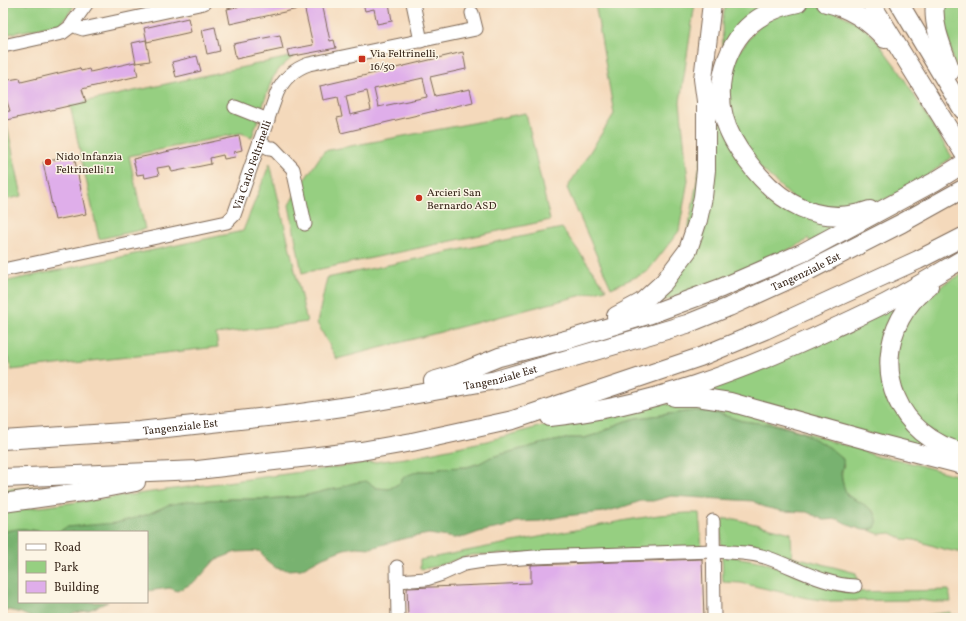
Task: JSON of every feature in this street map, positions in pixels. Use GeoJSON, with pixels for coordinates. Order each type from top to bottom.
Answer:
{"type":"FeatureCollection","features":[{"type":"Feature","properties":{"kind":"highway"},"geometry":{"type":"LineString","coordinates":[[706,101],[703,79],[712,3]]}},
{"type":"Feature","properties":{"kind":"highway"},"geometry":{"type":"LineString","coordinates":[[573,338],[642,302],[664,282],[688,250],[698,220],[703,197],[706,170],[706,101],[709,69],[720,3]]}},
{"type":"Feature","properties":{"kind":"highway"},"geometry":{"type":"LineString","coordinates":[[798,3],[776,9],[763,15],[752,23],[735,42],[725,65],[720,92],[724,118],[733,139],[754,170],[788,202],[811,212],[832,216],[867,211],[934,182]]}},
{"type":"Feature","properties":{"kind":"highway"},"geometry":{"type":"LineString","coordinates":[[826,3],[848,10],[870,24],[891,45],[961,142]]}},
{"type":"Feature","properties":{"kind":"highway"},"geometry":{"type":"LineString","coordinates":[[871,3],[922,86]]}},
{"type":"Feature","properties":{"kind":"highway"},"geometry":{"type":"LineString","coordinates":[[884,3],[961,142]]}},
{"type":"Feature","properties":{"kind":"highway"},"geometry":{"type":"LineString","coordinates":[[899,3],[963,110]]}},
{"type":"Feature","properties":{"kind":"highway"},"geometry":{"type":"LineString","coordinates":[[912,3],[963,90]]}},
{"type":"Feature","properties":{"kind":"highway"},"geometry":{"type":"LineString","coordinates":[[935,3],[934,12],[939,38],[952,71]]}},
{"type":"Feature","properties":{"kind":"highway"},"geometry":{"type":"LineString","coordinates":[[356,405],[457,374],[499,358],[573,338],[648,315],[720,288],[802,253],[934,182],[963,164]]}},
{"type":"Feature","properties":{"kind":"highway","name":"Tangenziale Est"},"geometry":{"type":"LineString","coordinates":[[3,440],[139,431],[294,414],[356,405],[496,380],[687,324],[729,307],[810,270],[902,223],[963,189]]}},
{"type":"Feature","properties":{"kind":"highway"},"geometry":{"type":"LineString","coordinates":[[3,503],[90,490],[198,470],[361,451],[412,442],[513,420],[564,404],[714,351],[765,330],[897,270],[963,237]]}},
{"type":"Feature","properties":{"kind":"highway"},"geometry":{"type":"LineString","coordinates":[[513,420],[583,413],[657,397],[719,376],[795,346],[889,302],[963,259]]}},
{"type":"Feature","properties":{"kind":"highway"},"geometry":{"type":"LineString","coordinates":[[963,265],[926,288],[907,308],[898,324],[892,340],[889,368],[897,399],[907,418],[926,436],[950,449],[963,452]]}},
{"type":"Feature","properties":{"kind":"highway"},"geometry":{"type":"LineString","coordinates":[[657,397],[697,396],[730,402],[963,465]]}},
{"type":"Feature","properties":{"kind":"highway"},"geometry":{"type":"LineString","coordinates":[[885,445],[918,457],[963,470]]}},
{"type":"Feature","properties":{"kind":"highway"},"geometry":{"type":"LineString","coordinates":[[3,478],[198,470]]}},
{"type":"Feature","properties":{"kind":"street"},"geometry":{"type":"LineString","coordinates":[[3,46],[62,33],[69,28],[87,3]]}},
{"type":"Feature","properties":{"kind":"street"},"geometry":{"type":"LineString","coordinates":[[74,21],[77,27],[83,29],[204,3]]}},
{"type":"Feature","properties":{"kind":"street"},"geometry":{"type":"LineString","coordinates":[[413,3],[421,41]]}},
{"type":"Feature","properties":{"kind":"street","name":"Via Carlo Feltrinelli"},"geometry":{"type":"LineString","coordinates":[[3,270],[224,223],[234,215],[281,85],[286,78],[300,67],[476,29],[472,14]]}},
{"type":"Feature","properties":{"kind":"street"},"geometry":{"type":"LineString","coordinates":[[235,107],[268,120]]}},
{"type":"Feature","properties":{"kind":"street"},"geometry":{"type":"LineString","coordinates":[[260,143],[269,148],[273,148],[293,169],[305,224]]}},
{"type":"Feature","properties":{"kind":"street"},"geometry":{"type":"LineString","coordinates":[[713,521],[714,618]]}},
{"type":"Feature","properties":{"kind":"street"},"geometry":{"type":"LineString","coordinates":[[397,581],[426,578],[442,574],[464,564],[484,561],[535,557],[713,551],[738,552],[766,557],[804,574],[846,586],[855,586]]}},
{"type":"Feature","properties":{"kind":"street"},"geometry":{"type":"LineString","coordinates":[[397,567],[398,618]]}},
{"type":"Feature","properties":{"kind":"green space"},"geometry":{"type":"Polygon","coordinates":[[[3,3],[76,3],[61,24],[3,35],[3,3]]]}},
{"type":"Feature","properties":{"kind":"green space"},"geometry":{"type":"Polygon","coordinates":[[[595,3],[695,3],[680,102],[688,180],[679,231],[647,272],[611,288],[567,188],[614,114],[595,3]]]}},
{"type":"Feature","properties":{"kind":"green space"},"geometry":{"type":"Polygon","coordinates":[[[726,3],[765,3],[743,23],[723,46],[722,22],[726,3]]]}},
{"type":"Feature","properties":{"kind":"green space"},"geometry":{"type":"Polygon","coordinates":[[[941,3],[963,3],[963,77],[953,61],[941,3]]]}},
{"type":"Feature","properties":{"kind":"green space"},"geometry":{"type":"Polygon","coordinates":[[[817,6],[838,13],[856,22],[873,36],[900,72],[952,157],[927,176],[892,196],[867,207],[840,211],[797,202],[750,158],[734,123],[727,96],[731,62],[761,23],[799,7],[817,6]]]}},
{"type":"Feature","properties":{"kind":"green space"},"geometry":{"type":"Polygon","coordinates":[[[294,56],[280,68],[272,79],[252,137],[241,133],[129,156],[145,229],[99,239],[70,105],[294,56]]]}},
{"type":"Feature","properties":{"kind":"green space"},"geometry":{"type":"Polygon","coordinates":[[[712,95],[769,194],[856,218],[810,242],[808,238],[804,242],[749,269],[629,314],[683,261],[712,95]]]}},
{"type":"Feature","properties":{"kind":"green space","name":"Arcieri San Bernardo ASD"},"geometry":{"type":"Polygon","coordinates":[[[526,113],[550,220],[302,273],[289,205],[324,151],[526,113]]]}},
{"type":"Feature","properties":{"kind":"green space"},"geometry":{"type":"Polygon","coordinates":[[[6,121],[22,196],[3,200],[3,122],[6,121]]]}},
{"type":"Feature","properties":{"kind":"green space"},"geometry":{"type":"Polygon","coordinates":[[[270,163],[307,322],[216,334],[218,347],[11,370],[9,358],[3,359],[3,282],[243,231],[270,163]]]}},
{"type":"Feature","properties":{"kind":"green space"},"geometry":{"type":"Polygon","coordinates":[[[562,228],[606,289],[337,359],[317,323],[327,278],[562,228]]]}},
{"type":"Feature","properties":{"kind":"green space"},"geometry":{"type":"Polygon","coordinates":[[[963,274],[963,445],[941,439],[917,421],[896,384],[897,341],[902,323],[945,283],[963,274]]]}},
{"type":"Feature","properties":{"kind":"green space"},"geometry":{"type":"Polygon","coordinates":[[[912,294],[899,312],[889,321],[891,326],[888,392],[956,456],[706,391],[735,374],[912,294]]]}},
{"type":"Feature","properties":{"kind":"green space"},"geometry":{"type":"Polygon","coordinates":[[[663,404],[710,404],[856,448],[878,457],[896,459],[963,477],[963,553],[943,549],[915,540],[903,539],[891,533],[879,534],[869,530],[875,528],[875,512],[847,495],[842,476],[844,465],[815,440],[804,433],[775,425],[742,421],[713,412],[694,411],[637,418],[620,423],[598,434],[584,438],[570,438],[540,444],[491,457],[480,463],[467,467],[440,468],[434,471],[419,471],[403,478],[400,483],[389,489],[377,488],[372,485],[328,490],[304,496],[209,501],[157,510],[146,515],[116,523],[63,531],[37,531],[24,529],[3,532],[3,512],[405,458],[487,441],[549,424],[663,404]]]}},
{"type":"Feature","properties":{"kind":"green space"},"geometry":{"type":"Polygon","coordinates":[[[694,411],[713,412],[742,421],[775,425],[799,431],[829,447],[843,459],[841,475],[847,495],[864,504],[874,512],[877,517],[875,528],[863,530],[838,519],[824,520],[807,512],[782,511],[764,507],[753,501],[671,496],[653,501],[641,501],[604,512],[565,516],[541,521],[516,522],[504,527],[479,532],[465,537],[454,538],[429,534],[406,538],[371,548],[356,547],[344,549],[323,557],[301,569],[287,570],[276,568],[266,560],[260,551],[236,552],[215,560],[199,578],[189,585],[177,591],[170,588],[148,591],[148,531],[60,531],[66,527],[116,523],[146,515],[168,505],[188,501],[267,499],[304,496],[366,481],[377,488],[389,489],[400,483],[403,478],[408,475],[419,471],[434,471],[440,468],[467,467],[480,463],[491,457],[540,444],[570,438],[584,438],[598,434],[620,423],[637,418],[694,411]]]}},
{"type":"Feature","properties":{"kind":"green space"},"geometry":{"type":"Polygon","coordinates":[[[72,485],[3,497],[3,489],[72,485]]]}},
{"type":"Feature","properties":{"kind":"green space"},"geometry":{"type":"Polygon","coordinates":[[[699,513],[702,548],[472,555],[433,567],[420,569],[420,560],[627,520],[659,515],[699,513]]]}},
{"type":"Feature","properties":{"kind":"green space"},"geometry":{"type":"Polygon","coordinates":[[[724,519],[735,519],[791,533],[792,556],[856,573],[858,583],[723,546],[721,544],[721,522],[724,519]]]}},
{"type":"Feature","properties":{"kind":"green space"},"geometry":{"type":"Polygon","coordinates":[[[20,529],[38,531],[18,531],[18,603],[106,603],[87,611],[75,613],[63,618],[32,618],[9,610],[3,612],[3,532],[20,529]]]}},
{"type":"Feature","properties":{"kind":"green space"},"geometry":{"type":"Polygon","coordinates":[[[722,555],[764,562],[832,589],[849,592],[949,590],[951,602],[919,600],[829,601],[807,598],[741,583],[723,582],[722,555]]]}},
{"type":"Feature","properties":{"kind":"green space"},"geometry":{"type":"Polygon","coordinates":[[[950,612],[950,615],[957,615],[957,618],[905,618],[950,612]]]}},
{"type":"Feature","properties":{"kind":"building"},"geometry":{"type":"Polygon","coordinates":[[[256,3],[296,3],[298,9],[230,24],[227,9],[256,3]]]}},
{"type":"Feature","properties":{"kind":"building"},"geometry":{"type":"Polygon","coordinates":[[[322,3],[330,41],[334,40],[336,48],[289,57],[287,50],[313,45],[304,6],[322,3]]]}},
{"type":"Feature","properties":{"kind":"building"},"geometry":{"type":"Polygon","coordinates":[[[363,3],[389,3],[392,21],[377,24],[374,9],[365,11],[363,3]]]}},
{"type":"Feature","properties":{"kind":"building"},"geometry":{"type":"Polygon","coordinates":[[[188,18],[191,32],[147,42],[144,28],[188,18]]]}},
{"type":"Feature","properties":{"kind":"building"},"geometry":{"type":"Polygon","coordinates":[[[215,27],[220,51],[207,54],[202,30],[215,27]]]}},
{"type":"Feature","properties":{"kind":"building"},"geometry":{"type":"Polygon","coordinates":[[[280,35],[283,49],[236,59],[233,44],[280,35]]]}},
{"type":"Feature","properties":{"kind":"building"},"geometry":{"type":"Polygon","coordinates":[[[146,40],[150,61],[136,63],[132,43],[146,40]]]}},
{"type":"Feature","properties":{"kind":"building"},"geometry":{"type":"Polygon","coordinates":[[[463,52],[466,69],[430,77],[435,96],[470,89],[473,102],[341,133],[337,118],[342,117],[338,97],[323,100],[320,86],[463,52]],[[423,78],[374,89],[378,107],[427,97],[423,78]],[[367,91],[346,96],[350,115],[371,110],[367,91]]]}},
{"type":"Feature","properties":{"kind":"building"},"geometry":{"type":"Polygon","coordinates":[[[197,56],[201,71],[176,77],[172,62],[197,56]]]}},
{"type":"Feature","properties":{"kind":"building"},"geometry":{"type":"Polygon","coordinates":[[[135,62],[138,76],[82,89],[86,102],[3,121],[3,112],[10,111],[3,89],[3,81],[20,78],[21,82],[80,68],[81,71],[89,69],[90,72],[135,62]]]}},
{"type":"Feature","properties":{"kind":"building"},"geometry":{"type":"Polygon","coordinates":[[[239,136],[242,150],[234,152],[235,157],[224,159],[223,155],[210,158],[211,164],[172,172],[170,166],[157,168],[159,175],[145,178],[144,174],[137,175],[133,159],[239,136]]]}},
{"type":"Feature","properties":{"kind":"building"},"geometry":{"type":"Polygon","coordinates":[[[74,156],[86,214],[55,220],[43,162],[74,156]]]}},
{"type":"Feature","properties":{"kind":"building"},"geometry":{"type":"Polygon","coordinates":[[[702,559],[704,618],[408,618],[407,588],[531,583],[531,565],[702,559]]]}},
{"type":"Feature","properties":{"kind":"place","name":"Via Feltrinelli, 16/50"},"geometry":{"type":"Point","coordinates":[362,59]}},
{"type":"Feature","properties":{"kind":"place","name":"Nido Infanzia Feltrinelli 11"},"geometry":{"type":"Point","coordinates":[48,162]}},
{"type":"Feature","properties":{"kind":"place","name":"Arcieri San Bernardo ASD"},"geometry":{"type":"Point","coordinates":[419,198]}}]}
